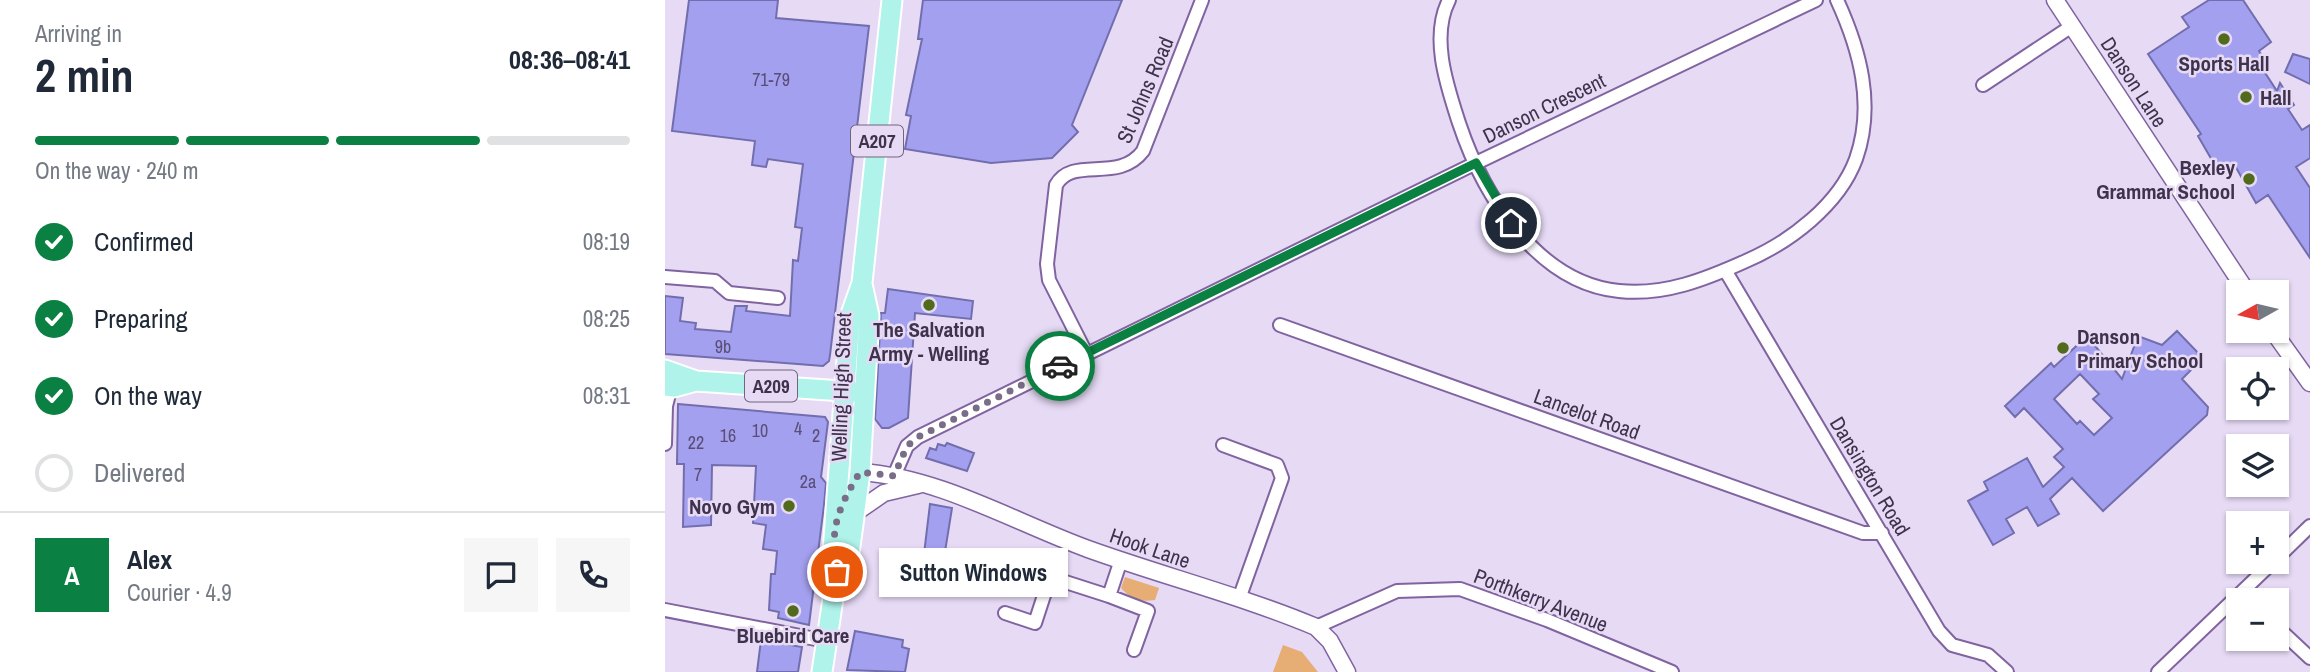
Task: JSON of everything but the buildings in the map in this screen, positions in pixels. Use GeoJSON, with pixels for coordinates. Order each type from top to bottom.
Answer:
{"type":"FeatureCollection","features":[{"type":"Feature","properties":{"kind":"main road","name":"Welling High Street"},"geometry":{"type":"LineString","coordinates":[[847,510],[860,472],[850,317],[862,283],[892,0]]}},
{"type":"Feature","properties":{"kind":"main road","name":"A209"},"geometry":{"type":"LineString","coordinates":[[667,381],[696,380],[855,392]]}},
{"type":"Feature","properties":{"kind":"main road","name":"Welling High Street"},"geometry":{"type":"LineString","coordinates":[[847,510],[855,392]]}},
{"type":"Feature","properties":{"kind":"main road","name":"A207"},"geometry":{"type":"LineString","coordinates":[[822,672],[837,572],[833,552],[847,510]]}},
{"type":"Feature","properties":{"kind":"street","name":"St Johns Road"},"geometry":{"type":"LineString","coordinates":[[1086,353],[1049,279],[1047,264],[1056,185],[1061,176],[1070,171],[1117,169],[1136,159],[1143,150],[1202,0]]}},
{"type":"Feature","properties":{"kind":"street"},"geometry":{"type":"LineString","coordinates":[[1449,0],[1441,26],[1444,65],[1463,135],[1511,223],[1530,246],[1553,264],[1596,287],[1619,291],[1668,289],[1725,270],[1783,242],[1805,225],[1845,181],[1856,160],[1864,130],[1864,91],[1859,57],[1837,0]]}},
{"type":"Feature","properties":{"kind":"street","name":"Danson Crescent"},"geometry":{"type":"LineString","coordinates":[[894,476],[907,446],[918,437],[1476,163],[1816,0]]}},
{"type":"Feature","properties":{"kind":"street","name":"Danson Lane"},"geometry":{"type":"LineString","coordinates":[[2055,0],[2239,280]]}},
{"type":"Feature","properties":{"kind":"street"},"geometry":{"type":"LineString","coordinates":[[1983,85],[2072,26]]}},
{"type":"Feature","properties":{"kind":"street","name":"Dansington Road"},"geometry":{"type":"LineString","coordinates":[[1725,270],[1945,639],[1958,648],[1988,655],[2007,672]]}},
{"type":"Feature","properties":{"kind":"street"},"geometry":{"type":"LineString","coordinates":[[665,277],[715,281],[729,293],[778,298]]}},
{"type":"Feature","properties":{"kind":"street","name":"Lancelot Road"},"geometry":{"type":"LineString","coordinates":[[1280,325],[1863,533],[1882,533]]}},
{"type":"Feature","properties":{"kind":"street"},"geometry":{"type":"LineString","coordinates":[[2282,343],[2310,383]]}},
{"type":"Feature","properties":{"kind":"street"},"geometry":{"type":"LineString","coordinates":[[665,444],[667,381]]}},
{"type":"Feature","properties":{"kind":"street"},"geometry":{"type":"LineString","coordinates":[[1223,445],[1277,466],[1281,471],[1276,497],[1239,600]]}},
{"type":"Feature","properties":{"kind":"street","name":"Hook Lane"},"geometry":{"type":"LineString","coordinates":[[860,472],[894,476],[1121,560],[1316,627]]}},
{"type":"Feature","properties":{"kind":"street"},"geometry":{"type":"LineString","coordinates":[[847,510],[884,493],[920,485]]}},
{"type":"Feature","properties":{"kind":"street"},"geometry":{"type":"LineString","coordinates":[[2289,546],[2310,526]]}},
{"type":"Feature","properties":{"kind":"street"},"geometry":{"type":"LineString","coordinates":[[1109,596],[1121,560]]}},
{"type":"Feature","properties":{"kind":"street"},"geometry":{"type":"LineString","coordinates":[[2251,588],[2263,574]]}},
{"type":"Feature","properties":{"kind":"street"},"geometry":{"type":"LineString","coordinates":[[1005,613],[1035,623],[1050,577],[1148,611],[1134,650]]}},
{"type":"Feature","properties":{"kind":"street","name":"Porthkerry Avenue"},"geometry":{"type":"LineString","coordinates":[[1316,627],[1397,592],[1460,589],[1547,620],[1672,672]]}},
{"type":"Feature","properties":{"kind":"street"},"geometry":{"type":"LineString","coordinates":[[665,610],[826,641]]}},
{"type":"Feature","properties":{"kind":"street"},"geometry":{"type":"LineString","coordinates":[[2158,672],[2226,612]]}},
{"type":"Feature","properties":{"kind":"street"},"geometry":{"type":"LineString","coordinates":[[1316,627],[1330,641],[1347,672]]}},
{"type":"Feature","properties":{"kind":"street"},"geometry":{"type":"LineString","coordinates":[[2289,638],[2310,658]]}},
{"type":"Feature","properties":{"kind":"shaded area"},"geometry":{"type":"Polygon","coordinates":[[[1125,577],[1159,588],[1155,600],[1132,598],[1121,588],[1125,577]]]}},
{"type":"Feature","properties":{"kind":"shaded area"},"geometry":{"type":"Polygon","coordinates":[[[1283,645],[1302,652],[1318,672],[1273,672],[1283,645]]]}},
{"type":"Feature","properties":{"kind":"way so far"},"geometry":{"type":"LineString","coordinates":[[837,572],[833,552],[838,508],[860,472],[894,476],[907,446],[918,437],[1060,366]]}},
{"type":"Feature","properties":{"kind":"place","name":"Sports Hall"},"geometry":{"type":"Point","coordinates":[2224,39]}},
{"type":"Feature","properties":{"kind":"place","name":"Hall"},"geometry":{"type":"Point","coordinates":[2246,97]}},
{"type":"Feature","properties":{"kind":"place","name":"Bexley Grammar School"},"geometry":{"type":"Point","coordinates":[2249,179]}},
{"type":"Feature","properties":{"kind":"place","name":"The Salvation Army - Welling"},"geometry":{"type":"Point","coordinates":[929,305]}},
{"type":"Feature","properties":{"kind":"place","name":"Danson Primary School"},"geometry":{"type":"Point","coordinates":[2063,348]}},
{"type":"Feature","properties":{"kind":"place","name":"Novo Gym"},"geometry":{"type":"Point","coordinates":[789,506]}},
{"type":"Feature","properties":{"kind":"place","name":"Sutton Windows"},"geometry":{"type":"Point","coordinates":[837,572]}},
{"type":"Feature","properties":{"kind":"place","name":"Bluebird Care"},"geometry":{"type":"Point","coordinates":[793,611]}},
{"type":"Feature","properties":{"kind":"route"},"geometry":{"type":"LineString","coordinates":[[1060,366],[1476,163],[1511,223]]}}]}
